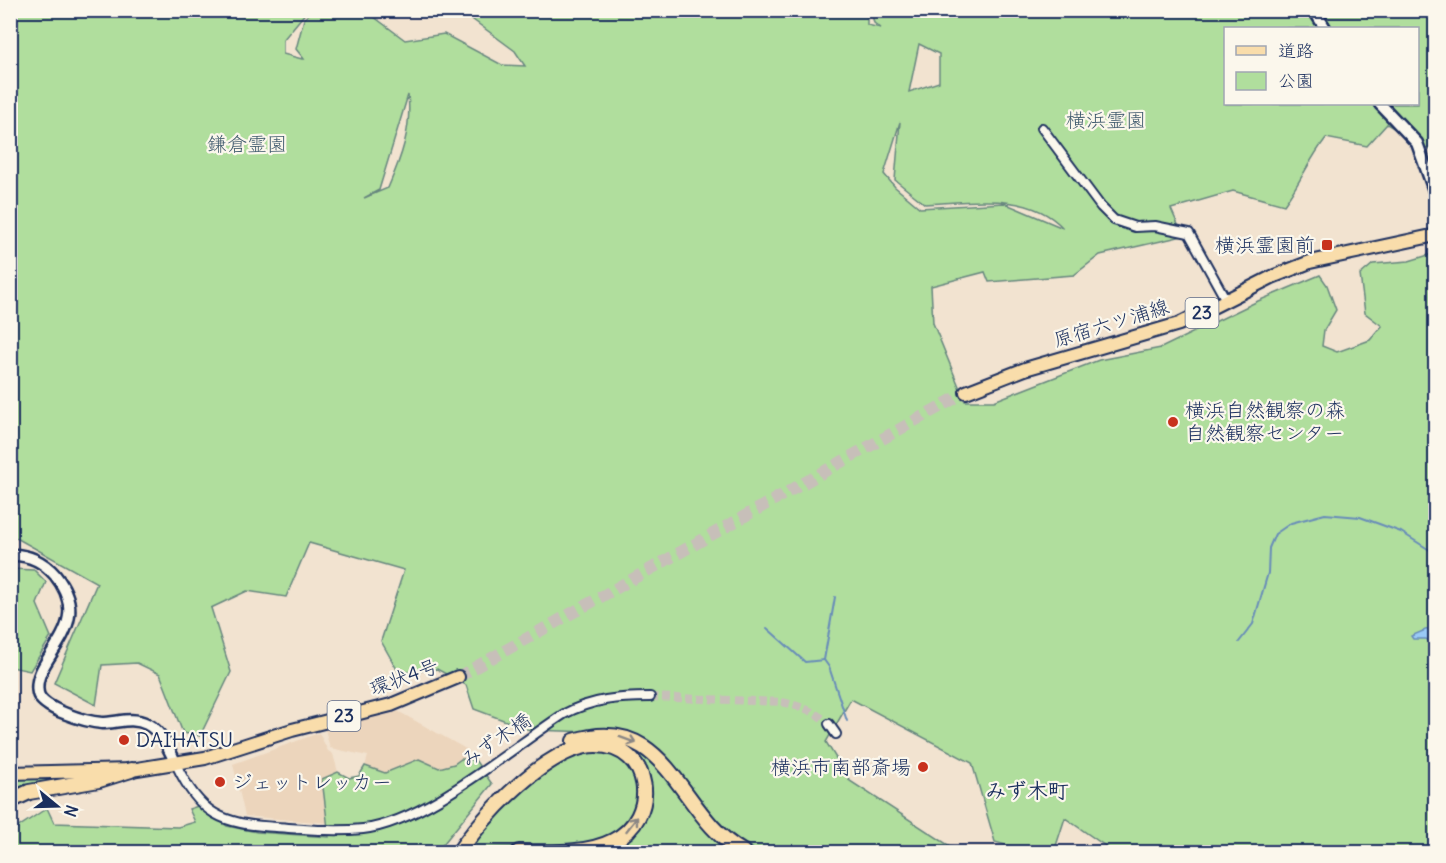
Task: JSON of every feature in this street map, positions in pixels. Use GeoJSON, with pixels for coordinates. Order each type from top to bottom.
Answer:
{"type":"FeatureCollection","features":[{"type":"Feature","properties":{"kind":"highway"},"geometry":{"type":"LineString","coordinates":[[449,852],[488,803],[533,763],[558,747],[596,734],[626,739],[653,753],[678,780],[708,823],[728,843],[743,852]]}},
{"type":"Feature","properties":{"kind":"highway"},"geometry":{"type":"LineString","coordinates":[[459,852],[477,828],[516,788],[562,756],[587,746],[598,745],[622,753],[638,768],[643,779],[645,796],[637,820],[612,842],[597,846],[519,852]]}},
{"type":"Feature","properties":{"kind":"highway"},"geometry":{"type":"LineString","coordinates":[[10,801],[28,792],[99,780],[131,770]]}},
{"type":"Feature","properties":{"kind":"main road"},"geometry":{"type":"LineString","coordinates":[[1314,10],[1324,27]]}},
{"type":"Feature","properties":{"kind":"main road"},"geometry":{"type":"LineString","coordinates":[[1381,105],[1417,143],[1436,196]]}},
{"type":"Feature","properties":{"kind":"main road","name":"原宿六ツ浦線"},"geometry":{"type":"LineString","coordinates":[[966,392],[1025,369],[1179,324],[1272,277],[1310,262],[1343,253],[1391,247],[1436,235]]}},
{"type":"Feature","properties":{"kind":"main road"},"geometry":{"type":"LineString","coordinates":[[10,555],[25,557],[45,566],[61,583],[69,604],[64,632],[40,676],[38,694],[42,702],[100,723],[130,720],[145,723],[164,740],[176,764]]}},
{"type":"Feature","properties":{"kind":"main road","name":"環状4号"},"geometry":{"type":"LineString","coordinates":[[10,773],[131,770],[176,764],[229,752],[292,730],[392,705],[458,678]]}},
{"type":"Feature","properties":{"kind":"street"},"geometry":{"type":"LineString","coordinates":[[1042,128],[1101,207],[1114,220],[1135,226],[1155,226],[1189,233],[1226,300]]}},
{"type":"Feature","properties":{"kind":"street","name":"みず木橋"},"geometry":{"type":"LineString","coordinates":[[176,764],[202,805],[230,822],[329,831],[365,829],[395,821],[422,809],[564,714],[601,699],[650,697]]}},
{"type":"Feature","properties":{"kind":"street"},"geometry":{"type":"LineString","coordinates":[[829,724],[836,734]]}},
{"type":"Feature","properties":{"kind":"shaded area"},"geometry":{"type":"Polygon","coordinates":[[[394,709],[466,749],[466,759],[439,769],[418,759],[385,773],[365,766],[368,756],[330,748],[325,729],[333,724],[394,709]]]}},
{"type":"Feature","properties":{"kind":"shaded area"},"geometry":{"type":"Polygon","coordinates":[[[319,733],[328,751],[333,754],[338,772],[322,779],[327,823],[245,816],[233,764],[319,733]]]}},
{"type":"Feature","properties":{"kind":"green space"},"geometry":{"type":"Polygon","coordinates":[[[867,10],[867,25],[881,28],[874,23],[871,11],[1435,11],[1435,153],[1387,124],[1367,146],[1326,138],[1284,205],[1233,191],[1171,209],[1183,236],[1100,255],[1074,275],[989,282],[985,272],[931,286],[933,323],[965,401],[994,401],[1099,360],[1161,348],[1258,301],[1320,275],[1327,285],[1336,310],[1324,330],[1322,346],[1337,352],[1370,340],[1382,326],[1365,313],[1360,275],[1373,264],[1409,261],[1435,253],[1435,852],[1114,852],[1065,818],[1054,852],[1029,852],[995,842],[972,763],[851,699],[826,742],[850,781],[959,852],[758,852],[722,828],[672,763],[627,733],[530,730],[474,709],[466,685],[437,669],[399,673],[381,641],[404,570],[309,543],[286,597],[247,591],[211,608],[231,672],[200,736],[183,733],[160,674],[137,663],[102,665],[96,705],[54,683],[97,583],[11,535],[11,11],[307,11],[283,40],[283,54],[304,59],[296,49],[304,19],[312,11],[366,11],[405,40],[444,34],[502,65],[525,66],[515,51],[461,11],[867,10]],[[919,44],[909,92],[939,82],[939,54],[919,44]],[[408,95],[379,190],[364,198],[388,188],[407,131],[408,95]],[[900,122],[884,174],[895,187],[920,208],[1004,203],[1063,228],[1049,216],[1034,208],[1016,204],[998,201],[979,201],[925,204],[895,180],[900,122]]]}},
{"type":"Feature","properties":{"kind":"green space"},"geometry":{"type":"Polygon","coordinates":[[[11,569],[34,570],[46,582],[37,604],[51,637],[30,671],[11,667],[11,569]]]}},
{"type":"Feature","properties":{"kind":"green space"},"geometry":{"type":"Polygon","coordinates":[[[624,741],[655,761],[733,852],[586,852],[615,844],[627,837],[646,817],[651,804],[651,790],[647,774],[639,763],[621,747],[624,741]]]}},
{"type":"Feature","properties":{"kind":"green space"},"geometry":{"type":"Polygon","coordinates":[[[611,751],[629,763],[642,787],[633,818],[613,834],[588,843],[563,846],[470,848],[504,808],[550,767],[578,753],[611,751]]]}},
{"type":"Feature","properties":{"kind":"green space"},"geometry":{"type":"Polygon","coordinates":[[[419,759],[439,768],[454,764],[461,759],[475,760],[492,784],[440,848],[346,852],[11,850],[11,832],[47,808],[54,823],[178,827],[195,822],[189,809],[198,806],[227,826],[257,832],[329,837],[322,779],[338,772],[349,778],[359,776],[365,766],[385,773],[419,759]]]}},
{"type":"Feature","properties":{"kind":"green space"},"geometry":{"type":"Polygon","coordinates":[[[27,776],[66,779],[11,796],[11,781],[27,776]]]}},
{"type":"Feature","properties":{"kind":"water"},"geometry":{"type":"Polygon","coordinates":[[[1436,626],[1435,657],[1433,643],[1426,639],[1413,639],[1411,636],[1436,626]]]}},
{"type":"Feature","properties":{"kind":"waterway"},"geometry":{"type":"LineString","coordinates":[[1239,642],[1253,624],[1268,573],[1269,548],[1275,534],[1291,523],[1325,514],[1360,517],[1401,532],[1436,554]]}},
{"type":"Feature","properties":{"kind":"waterway"},"geometry":{"type":"LineString","coordinates":[[835,597],[824,660],[829,667],[847,721]]}},
{"type":"Feature","properties":{"kind":"waterway"},"geometry":{"type":"LineString","coordinates":[[767,628],[805,662],[824,660]]}},
{"type":"Feature","properties":{"kind":"tunnel"},"geometry":{"type":"LineString","coordinates":[[458,677],[966,392]]}},
{"type":"Feature","properties":{"kind":"tunnel"},"geometry":{"type":"LineString","coordinates":[[650,697],[782,702],[807,710],[829,724]]}},
{"type":"Feature","properties":{"kind":"place","name":"横浜霊園前"},"geometry":{"type":"Point","coordinates":[1327,245]}},
{"type":"Feature","properties":{"kind":"place","name":"横浜自然観察の森 自然観察センター"},"geometry":{"type":"Point","coordinates":[1173,422]}},
{"type":"Feature","properties":{"kind":"place","name":"DAIHATSU"},"geometry":{"type":"Point","coordinates":[124,740]}},
{"type":"Feature","properties":{"kind":"place","name":"横浜市南部斎場"},"geometry":{"type":"Point","coordinates":[923,767]}},
{"type":"Feature","properties":{"kind":"place","name":"ジェットレッカー"},"geometry":{"type":"Point","coordinates":[220,782]}},
{"type":"Feature","properties":{"kind":"district","name":"みず木町"},"geometry":{"type":"Point","coordinates":[1027,791]}},
{"type":"Feature","properties":{"kind":"park label","name":"横浜霊園"},"geometry":{"type":"Point","coordinates":[1106,120]}},
{"type":"Feature","properties":{"kind":"park label","name":"鎌倉霊園"},"geometry":{"type":"Point","coordinates":[247,144]}}]}
